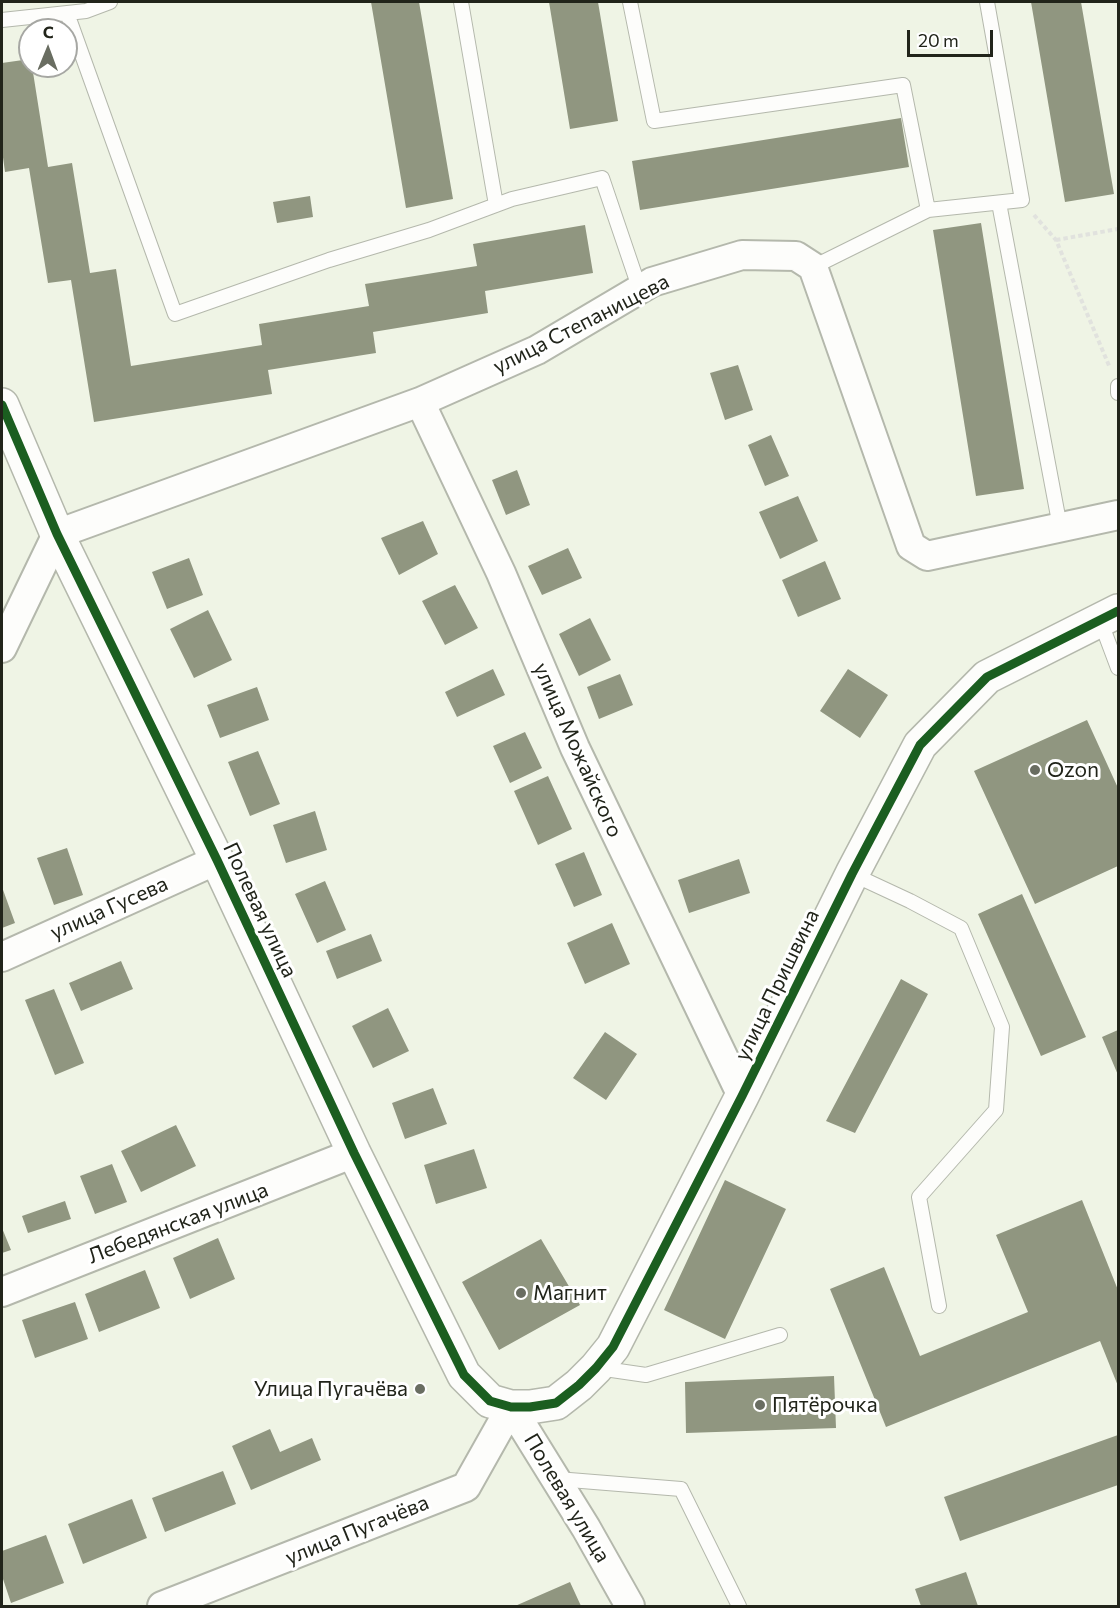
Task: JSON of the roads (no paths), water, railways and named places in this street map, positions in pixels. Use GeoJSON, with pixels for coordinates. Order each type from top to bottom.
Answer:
{"type":"FeatureCollection","features":[{"type":"Feature","properties":{"kind":"street","name":"улица Степанищева"},"geometry":{"type":"LineString","coordinates":[[57,534],[420,402],[537,350],[652,282],[741,255],[796,256],[813,267]]}},
{"type":"Feature","properties":{"kind":"street"},"geometry":{"type":"LineString","coordinates":[[813,267],[911,546],[927,556],[1119,514]]}},
{"type":"Feature","properties":{"kind":"street","name":"улица Можайского"},"geometry":{"type":"LineString","coordinates":[[420,402],[501,573],[575,748],[742,1096]]}},
{"type":"Feature","properties":{"kind":"street","name":"Полевая улица"},"geometry":{"type":"LineString","coordinates":[[2,405],[57,534],[217,860],[354,1153],[464,1375],[490,1401],[511,1407],[586,1528],[630,1606]]}},
{"type":"Feature","properties":{"kind":"street"},"geometry":{"type":"LineString","coordinates":[[2,648],[57,534]]}},
{"type":"Feature","properties":{"kind":"street","name":"улица Пришвина"},"geometry":{"type":"LineString","coordinates":[[511,1407],[556,1403],[579,1385],[613,1347],[742,1096],[852,874],[920,745],[987,677],[1109,615]]}},
{"type":"Feature","properties":{"kind":"street","name":"улица Гусева"},"geometry":{"type":"LineString","coordinates":[[2,957],[217,860]]}},
{"type":"Feature","properties":{"kind":"street","name":"Лебедянская улица"},"geometry":{"type":"LineString","coordinates":[[2,1292],[354,1153]]}},
{"type":"Feature","properties":{"kind":"street","name":"улица Пугачёва"},"geometry":{"type":"LineString","coordinates":[[162,1606],[466,1487],[511,1407]]}},
{"type":"Feature","properties":{"kind":"lane"},"geometry":{"type":"LineString","coordinates":[[2,20],[86,10],[110,2]]}},
{"type":"Feature","properties":{"kind":"lane"},"geometry":{"type":"LineString","coordinates":[[461,2],[496,205]]}},
{"type":"Feature","properties":{"kind":"lane"},"geometry":{"type":"LineString","coordinates":[[630,2],[654,121],[903,85],[928,210]]}},
{"type":"Feature","properties":{"kind":"lane"},"geometry":{"type":"LineString","coordinates":[[813,267],[928,210],[1022,200],[987,2]]}},
{"type":"Feature","properties":{"kind":"lane"},"geometry":{"type":"LineString","coordinates":[[67,13],[175,314],[329,260],[429,230],[496,205],[602,178],[640,290]]}},
{"type":"Feature","properties":{"kind":"lane"},"geometry":{"type":"LineString","coordinates":[[999,203],[1060,528]]}},
{"type":"Feature","properties":{"kind":"lane"},"geometry":{"type":"LineString","coordinates":[[1118,386],[1119,393]]}},
{"type":"Feature","properties":{"kind":"lane"},"geometry":{"type":"LineString","coordinates":[[1109,615],[1119,668]]}},
{"type":"Feature","properties":{"kind":"lane"},"geometry":{"type":"LineString","coordinates":[[852,874],[961,928],[1002,1027],[996,1110],[919,1197],[939,1306]]}},
{"type":"Feature","properties":{"kind":"lane"},"geometry":{"type":"LineString","coordinates":[[596,1368],[646,1375],[780,1335]]}},
{"type":"Feature","properties":{"kind":"lane"},"geometry":{"type":"LineString","coordinates":[[556,1479],[681,1489],[739,1606]]}},
{"type":"Feature","properties":{"kind":"place","name":"Ozon"},"geometry":{"type":"Point","coordinates":[1035,770]}},
{"type":"Feature","properties":{"kind":"place","name":"Магнит"},"geometry":{"type":"Point","coordinates":[521,1293]}},
{"type":"Feature","properties":{"kind":"place","name":"Улица Пугачёва"},"geometry":{"type":"Point","coordinates":[420,1389]}},
{"type":"Feature","properties":{"kind":"place","name":"Пятёрочка"},"geometry":{"type":"Point","coordinates":[760,1405]}}]}
